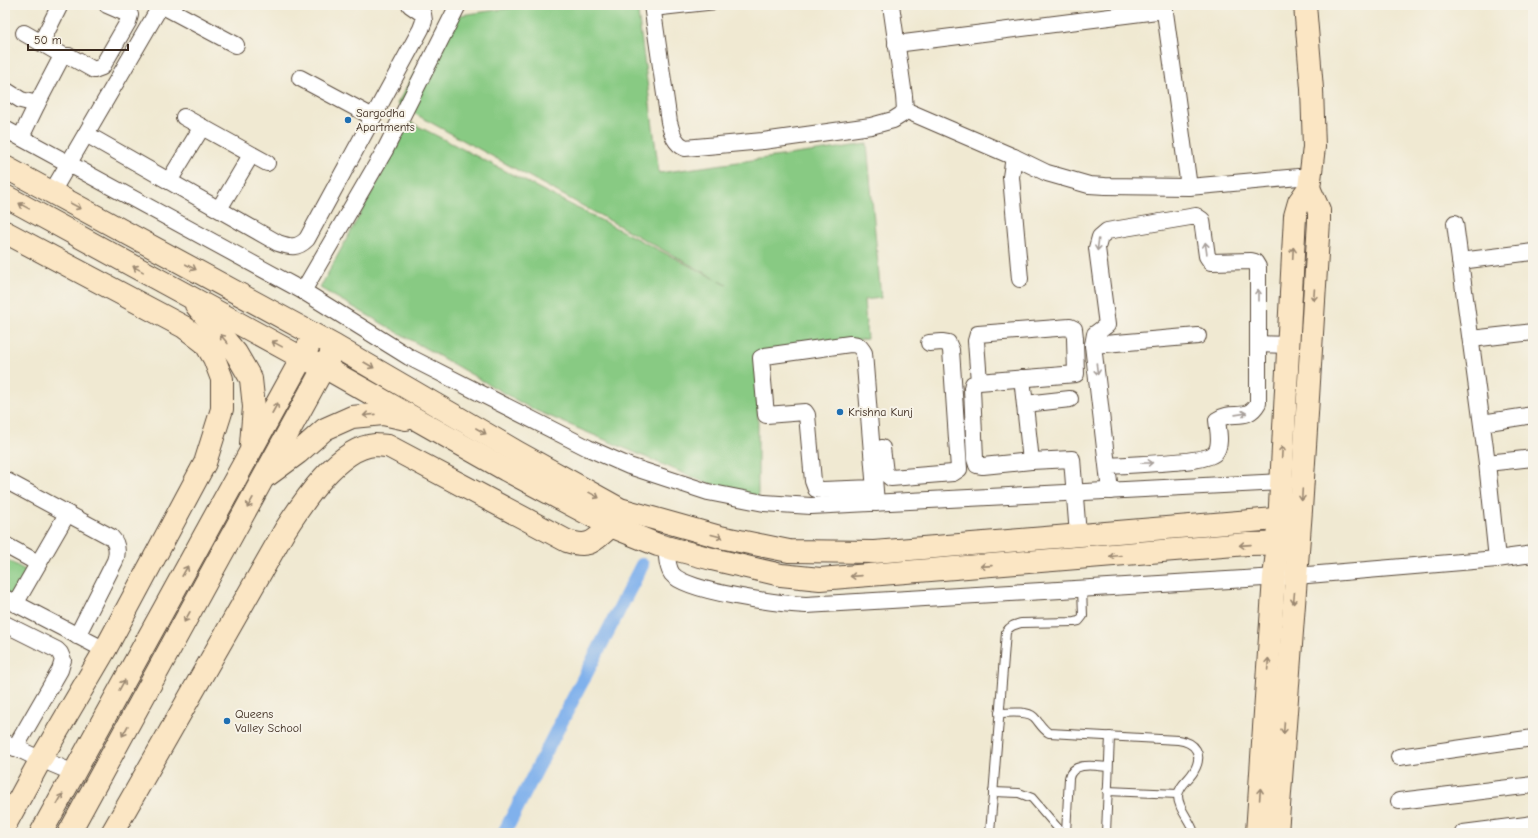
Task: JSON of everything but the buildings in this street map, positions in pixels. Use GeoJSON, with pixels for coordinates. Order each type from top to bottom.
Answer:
{"type":"FeatureCollection","features":[{"type":"Feature","properties":{"kind":"main road"},"geometry":{"type":"LineString","coordinates":[[1277,833],[1296,576],[1288,544],[1279,519],[1280,482],[1295,216],[1299,202],[1310,182],[1314,147],[1314,127],[1305,5]]}},
{"type":"Feature","properties":{"kind":"main road"},"geometry":{"type":"LineString","coordinates":[[5,167],[315,334],[510,448],[620,509],[720,538],[788,551],[874,552],[1300,517]]}},
{"type":"Feature","properties":{"kind":"main road"},"geometry":{"type":"LineString","coordinates":[[1257,833],[1274,577],[1300,517],[1319,221],[1318,210],[1310,182]]}},
{"type":"Feature","properties":{"kind":"main road"},"geometry":{"type":"LineString","coordinates":[[5,196],[302,358],[324,367],[506,470],[611,526],[666,547],[781,575],[820,579],[1247,544],[1288,544]]}},
{"type":"Feature","properties":{"kind":"main road"},"geometry":{"type":"LineString","coordinates":[[5,232],[184,327],[205,343],[214,358],[222,379],[222,409],[205,463],[105,650],[41,759],[5,825]]}},
{"type":"Feature","properties":{"kind":"main road"},"geometry":{"type":"LineString","coordinates":[[187,295],[236,353],[251,379],[254,407],[250,453]]}},
{"type":"Feature","properties":{"kind":"main road"},"geometry":{"type":"LineString","coordinates":[[40,833],[315,334]]}},
{"type":"Feature","properties":{"kind":"main road"},"geometry":{"type":"LineString","coordinates":[[69,833],[335,346]]}},
{"type":"Feature","properties":{"kind":"main road"},"geometry":{"type":"LineString","coordinates":[[263,478],[298,454],[325,429],[352,417],[383,414],[421,422]]}},
{"type":"Feature","properties":{"kind":"main road"},"geometry":{"type":"LineString","coordinates":[[112,833],[285,530],[306,498],[323,478],[340,462],[355,452],[366,447],[376,445],[388,446],[567,541],[580,545],[594,542],[611,526]]}},
{"type":"Feature","properties":{"kind":"street"},"geometry":{"type":"LineString","coordinates":[[41,43],[60,5]]}},
{"type":"Feature","properties":{"kind":"street"},"geometry":{"type":"LineString","coordinates":[[24,33],[64,56],[69,56],[94,70],[102,67],[128,22],[130,15],[107,5]]}},
{"type":"Feature","properties":{"kind":"street"},"geometry":{"type":"LineString","coordinates":[[52,192],[161,5],[236,45]]}},
{"type":"Feature","properties":{"kind":"street"},"geometry":{"type":"LineString","coordinates":[[86,134],[278,243],[289,247],[302,244],[307,239],[421,29],[424,21],[423,14],[410,5]]}},
{"type":"Feature","properties":{"kind":"street"},"geometry":{"type":"LineString","coordinates":[[303,291],[385,150],[458,5]]}},
{"type":"Feature","properties":{"kind":"street"},"geometry":{"type":"LineString","coordinates":[[653,8],[669,122],[673,137],[678,145],[686,148],[763,141],[871,126],[893,120],[901,115],[905,110],[891,5]]}},
{"type":"Feature","properties":{"kind":"street"},"geometry":{"type":"LineString","coordinates":[[896,44],[1164,8],[1189,187]]}},
{"type":"Feature","properties":{"kind":"street"},"geometry":{"type":"LineString","coordinates":[[21,137],[60,60],[64,56]]}},
{"type":"Feature","properties":{"kind":"street"},"geometry":{"type":"LineString","coordinates":[[300,78],[373,117]]}},
{"type":"Feature","properties":{"kind":"street"},"geometry":{"type":"LineString","coordinates":[[5,90],[21,100],[37,104]]}},
{"type":"Feature","properties":{"kind":"street"},"geometry":{"type":"LineString","coordinates":[[905,110],[1014,157],[1047,173],[1089,185],[1189,187],[1310,182]]}},
{"type":"Feature","properties":{"kind":"street"},"geometry":{"type":"LineString","coordinates":[[184,117],[250,155],[267,163]]}},
{"type":"Feature","properties":{"kind":"street"},"geometry":{"type":"LineString","coordinates":[[169,181],[202,127]]}},
{"type":"Feature","properties":{"kind":"street"},"geometry":{"type":"LineString","coordinates":[[5,129],[303,291],[409,357],[588,448],[629,466],[708,492],[764,503],[811,506],[875,495]]}},
{"type":"Feature","properties":{"kind":"street"},"geometry":{"type":"LineString","coordinates":[[220,210],[250,155]]}},
{"type":"Feature","properties":{"kind":"street"},"geometry":{"type":"LineString","coordinates":[[1014,157],[1011,177],[1020,279]]}},
{"type":"Feature","properties":{"kind":"street"},"geometry":{"type":"LineString","coordinates":[[1108,466],[1192,461],[1206,458],[1215,454],[1219,447],[1218,420],[1223,415],[1245,415],[1254,410],[1258,403],[1257,264],[1252,262],[1211,262],[1207,256],[1202,220],[1196,216],[1107,231],[1100,237],[1097,248],[1107,324],[1096,334],[1093,345],[1110,491]]}},
{"type":"Feature","properties":{"kind":"street"},"geometry":{"type":"LineString","coordinates":[[1455,223],[1482,423],[1497,559]]}},
{"type":"Feature","properties":{"kind":"street"},"geometry":{"type":"LineString","coordinates":[[1460,261],[1533,252]]}},
{"type":"Feature","properties":{"kind":"street"},"geometry":{"type":"LineString","coordinates":[[979,382],[976,341],[978,334],[1068,327],[1074,329],[1076,374],[979,382],[973,384],[972,388],[975,459],[977,465],[983,466],[1072,458],[1078,535]]}},
{"type":"Feature","properties":{"kind":"street"},"geometry":{"type":"LineString","coordinates":[[1471,339],[1533,332]]}},
{"type":"Feature","properties":{"kind":"street"},"geometry":{"type":"LineString","coordinates":[[1093,345],[1198,336]]}},
{"type":"Feature","properties":{"kind":"street"},"geometry":{"type":"LineString","coordinates":[[877,384],[885,473],[891,478],[953,473],[958,470],[951,350],[946,342],[929,343]]}},
{"type":"Feature","properties":{"kind":"street"},"geometry":{"type":"LineString","coordinates":[[875,495],[864,353],[861,348],[857,344],[850,344],[765,356],[761,358],[766,414],[804,412],[808,415],[813,481],[816,489],[875,495],[892,502],[1280,482]]}},
{"type":"Feature","properties":{"kind":"street"},"geometry":{"type":"LineString","coordinates":[[1258,344],[1288,345]]}},
{"type":"Feature","properties":{"kind":"street"},"geometry":{"type":"LineString","coordinates":[[1022,378],[1031,461]]}},
{"type":"Feature","properties":{"kind":"street"},"geometry":{"type":"LineString","coordinates":[[1025,404],[1070,399]]}},
{"type":"Feature","properties":{"kind":"street"},"geometry":{"type":"LineString","coordinates":[[1482,423],[1533,415]]}},
{"type":"Feature","properties":{"kind":"street"},"geometry":{"type":"LineString","coordinates":[[1487,463],[1533,458]]}},
{"type":"Feature","properties":{"kind":"street"},"geometry":{"type":"LineString","coordinates":[[891,478],[892,502]]}},
{"type":"Feature","properties":{"kind":"street"},"geometry":{"type":"LineString","coordinates":[[5,480],[111,537],[116,544],[117,554],[113,566],[77,636]]}},
{"type":"Feature","properties":{"kind":"street"},"geometry":{"type":"LineString","coordinates":[[67,514],[38,563],[10,601],[105,650]]}},
{"type":"Feature","properties":{"kind":"street"},"geometry":{"type":"LineString","coordinates":[[5,545],[38,563]]}},
{"type":"Feature","properties":{"kind":"street"},"geometry":{"type":"LineString","coordinates":[[666,547],[672,574],[688,584],[745,598],[785,604],[806,605],[1296,576],[1497,559],[1533,554]]}},
{"type":"Feature","properties":{"kind":"street"},"geometry":{"type":"LineString","coordinates":[[5,624],[56,650],[63,660],[60,670],[10,745],[74,773]]}},
{"type":"Feature","properties":{"kind":"street"},"geometry":{"type":"LineString","coordinates":[[1398,757],[1533,738]]}},
{"type":"Feature","properties":{"kind":"street"},"geometry":{"type":"LineString","coordinates":[[1399,801],[1533,785]]}},
{"type":"Feature","properties":{"kind":"street"},"geometry":{"type":"LineString","coordinates":[[1463,833],[1533,824]]}},
{"type":"Feature","properties":{"kind":"lane"},"geometry":{"type":"LineString","coordinates":[[653,8],[716,5]]}},
{"type":"Feature","properties":{"kind":"lane"},"geometry":{"type":"LineString","coordinates":[[990,833],[1006,632],[1008,628],[1021,623],[1079,621],[1082,616],[1082,588]]}},
{"type":"Feature","properties":{"kind":"lane"},"geometry":{"type":"LineString","coordinates":[[999,713],[1029,714],[1049,733],[1178,740],[1185,741],[1194,746],[1198,753],[1197,765],[1194,772],[1182,785],[1178,794],[1179,803],[1191,824],[1194,833]]}},
{"type":"Feature","properties":{"kind":"lane"},"geometry":{"type":"LineString","coordinates":[[1106,833],[1110,736]]}},
{"type":"Feature","properties":{"kind":"lane"},"geometry":{"type":"LineString","coordinates":[[1066,833],[1070,772],[1073,768],[1088,765],[1108,766]]}},
{"type":"Feature","properties":{"kind":"lane"},"geometry":{"type":"LineString","coordinates":[[993,792],[1019,793],[1032,798],[1062,833]]}},
{"type":"Feature","properties":{"kind":"lane"},"geometry":{"type":"LineString","coordinates":[[1107,792],[1178,794]]}},
{"type":"Feature","properties":{"kind":"green space"},"geometry":{"type":"Polygon","coordinates":[[[534,5],[637,5],[659,173],[867,144],[881,298],[864,300],[867,339],[758,354],[758,499],[704,482],[530,408],[320,288],[410,122],[727,285],[397,104],[446,17],[534,5]]]}},
{"type":"Feature","properties":{"kind":"green space"},"geometry":{"type":"Polygon","coordinates":[[[5,559],[27,571],[12,596],[5,592],[5,559]]]}},
{"type":"Feature","properties":{"kind":"waterway"},"geometry":{"type":"LineString","coordinates":[[504,833],[642,565]]}},
{"type":"Feature","properties":{"kind":"place","name":"Sargodha Apartments"},"geometry":{"type":"Point","coordinates":[348,120]}},
{"type":"Feature","properties":{"kind":"place","name":"Krishna Kunj"},"geometry":{"type":"Point","coordinates":[840,412]}},
{"type":"Feature","properties":{"kind":"place","name":"Queens Valley School"},"geometry":{"type":"Point","coordinates":[227,721]}}]}
